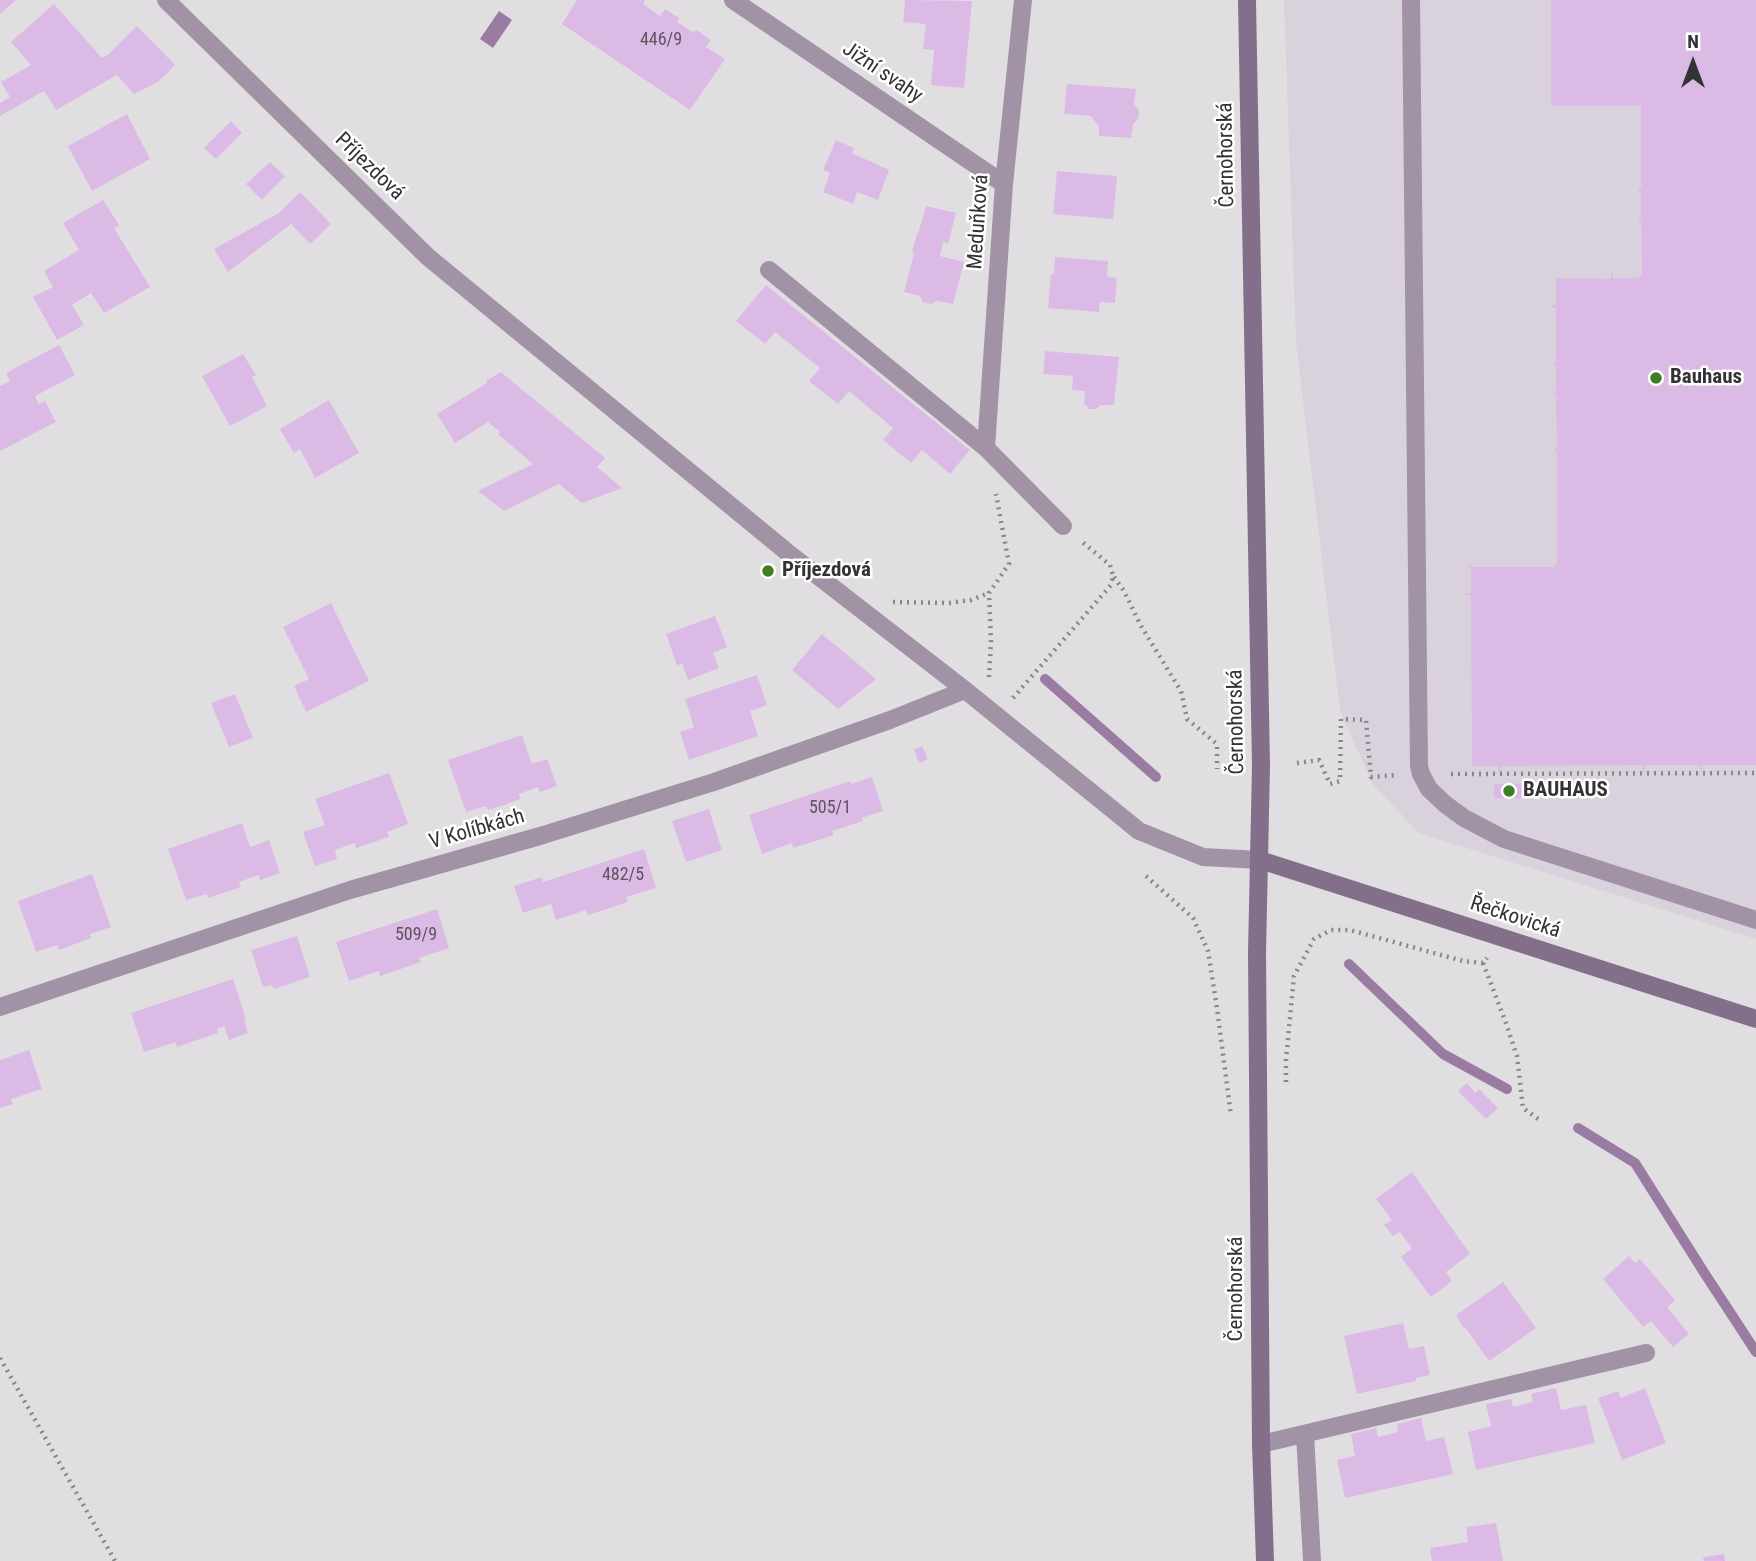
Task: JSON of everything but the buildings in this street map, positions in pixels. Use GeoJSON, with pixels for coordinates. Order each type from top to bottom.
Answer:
{"type":"FeatureCollection","features":[{"type":"Feature","properties":{"kind":"street","name":"Příjezdová"},"geometry":{"type":"LineString","coordinates":[[166,0],[428,257],[787,552],[965,690],[1139,831],[1203,857],[1260,860]]}},
{"type":"Feature","properties":{"kind":"street","name":"Jižní svahy"},"geometry":{"type":"LineString","coordinates":[[733,0],[1004,184]]}},
{"type":"Feature","properties":{"kind":"street","name":"Meduňková"},"geometry":{"type":"LineString","coordinates":[[986,448],[1004,184],[1023,0]]}},
{"type":"Feature","properties":{"kind":"street","name":"Černohorská"},"geometry":{"type":"LineString","coordinates":[[1247,0],[1261,766],[1257,967],[1261,1444],[1265,1561]]}},
{"type":"Feature","properties":{"kind":"street"},"geometry":{"type":"LineString","coordinates":[[1410,0],[1421,774],[1429,789],[1445,804],[1504,839],[1756,920]]}},
{"type":"Feature","properties":{"kind":"street"},"geometry":{"type":"LineString","coordinates":[[769,270],[986,448],[1063,526]]}},
{"type":"Feature","properties":{"kind":"street","name":"V Kolíbkách"},"geometry":{"type":"LineString","coordinates":[[0,1007],[350,890],[540,836],[714,782],[890,720],[965,690]]}},
{"type":"Feature","properties":{"kind":"street","name":"Řečkovická"},"geometry":{"type":"LineString","coordinates":[[1260,860],[1756,1018]]}},
{"type":"Feature","properties":{"kind":"street"},"geometry":{"type":"LineString","coordinates":[[1261,1444],[1646,1353]]}},
{"type":"Feature","properties":{"kind":"street"},"geometry":{"type":"LineString","coordinates":[[1305,1434],[1312,1561]]}},
{"type":"Feature","properties":{"kind":"path"},"geometry":{"type":"LineString","coordinates":[[888,602],[949,603],[971,600],[989,593],[1009,564],[999,508]]}},
{"type":"Feature","properties":{"kind":"path"},"geometry":{"type":"LineString","coordinates":[[1063,526],[1110,565],[1113,576],[1124,591],[1141,626],[1181,691],[1187,719],[1217,744],[1217,769]]}},
{"type":"Feature","properties":{"kind":"path"},"geometry":{"type":"LineString","coordinates":[[1010,702],[1111,585],[1113,576]]}},
{"type":"Feature","properties":{"kind":"path"},"geometry":{"type":"LineString","coordinates":[[988,685],[991,642],[989,593]]}},
{"type":"Feature","properties":{"kind":"path"},"geometry":{"type":"LineString","coordinates":[[1297,763],[1319,760],[1330,784],[1340,780],[1341,719],[1366,720],[1371,777],[1421,774],[1756,773]]}},
{"type":"Feature","properties":{"kind":"path"},"geometry":{"type":"LineString","coordinates":[[1146,876],[1193,918],[1208,951],[1231,1120]]}},
{"type":"Feature","properties":{"kind":"path"},"geometry":{"type":"LineString","coordinates":[[1286,1084],[1294,976],[1314,939],[1331,930],[1350,930],[1463,961],[1483,963]]}},
{"type":"Feature","properties":{"kind":"path"},"geometry":{"type":"LineString","coordinates":[[1483,963],[1500,937]]}},
{"type":"Feature","properties":{"kind":"path"},"geometry":{"type":"LineString","coordinates":[[1483,963],[1517,1056],[1523,1108],[1541,1121]]}},
{"type":"Feature","properties":{"kind":"path"},"geometry":{"type":"LineString","coordinates":[[0,1359],[116,1561]]}},
{"type":"Feature","properties":{"kind":"shaded area"},"geometry":{"type":"Polygon","coordinates":[[[1284,0],[1756,0],[1756,939],[1419,833],[1373,785],[1340,711],[1296,342],[1284,0]]]}},
{"type":"Feature","properties":{"kind":"shaded area"},"geometry":{"type":"Polygon","coordinates":[[[499,11],[512,20],[493,48],[480,39],[499,11]]]}},
{"type":"Feature","properties":{"kind":"waterway"},"geometry":{"type":"LineString","coordinates":[[1045,679],[1156,777]]}},
{"type":"Feature","properties":{"kind":"waterway"},"geometry":{"type":"LineString","coordinates":[[1349,964],[1443,1054],[1507,1089]]}},
{"type":"Feature","properties":{"kind":"waterway"},"geometry":{"type":"LineString","coordinates":[[1578,1128],[1635,1163],[1756,1352]]}},
{"type":"Feature","properties":{"kind":"place","name":"Bauhaus"},"geometry":{"type":"Point","coordinates":[1656,378]}},
{"type":"Feature","properties":{"kind":"place","name":"Příjezdová"},"geometry":{"type":"Point","coordinates":[768,571]}},
{"type":"Feature","properties":{"kind":"place","name":"BAUHAUS"},"geometry":{"type":"Point","coordinates":[1509,791]}}]}
